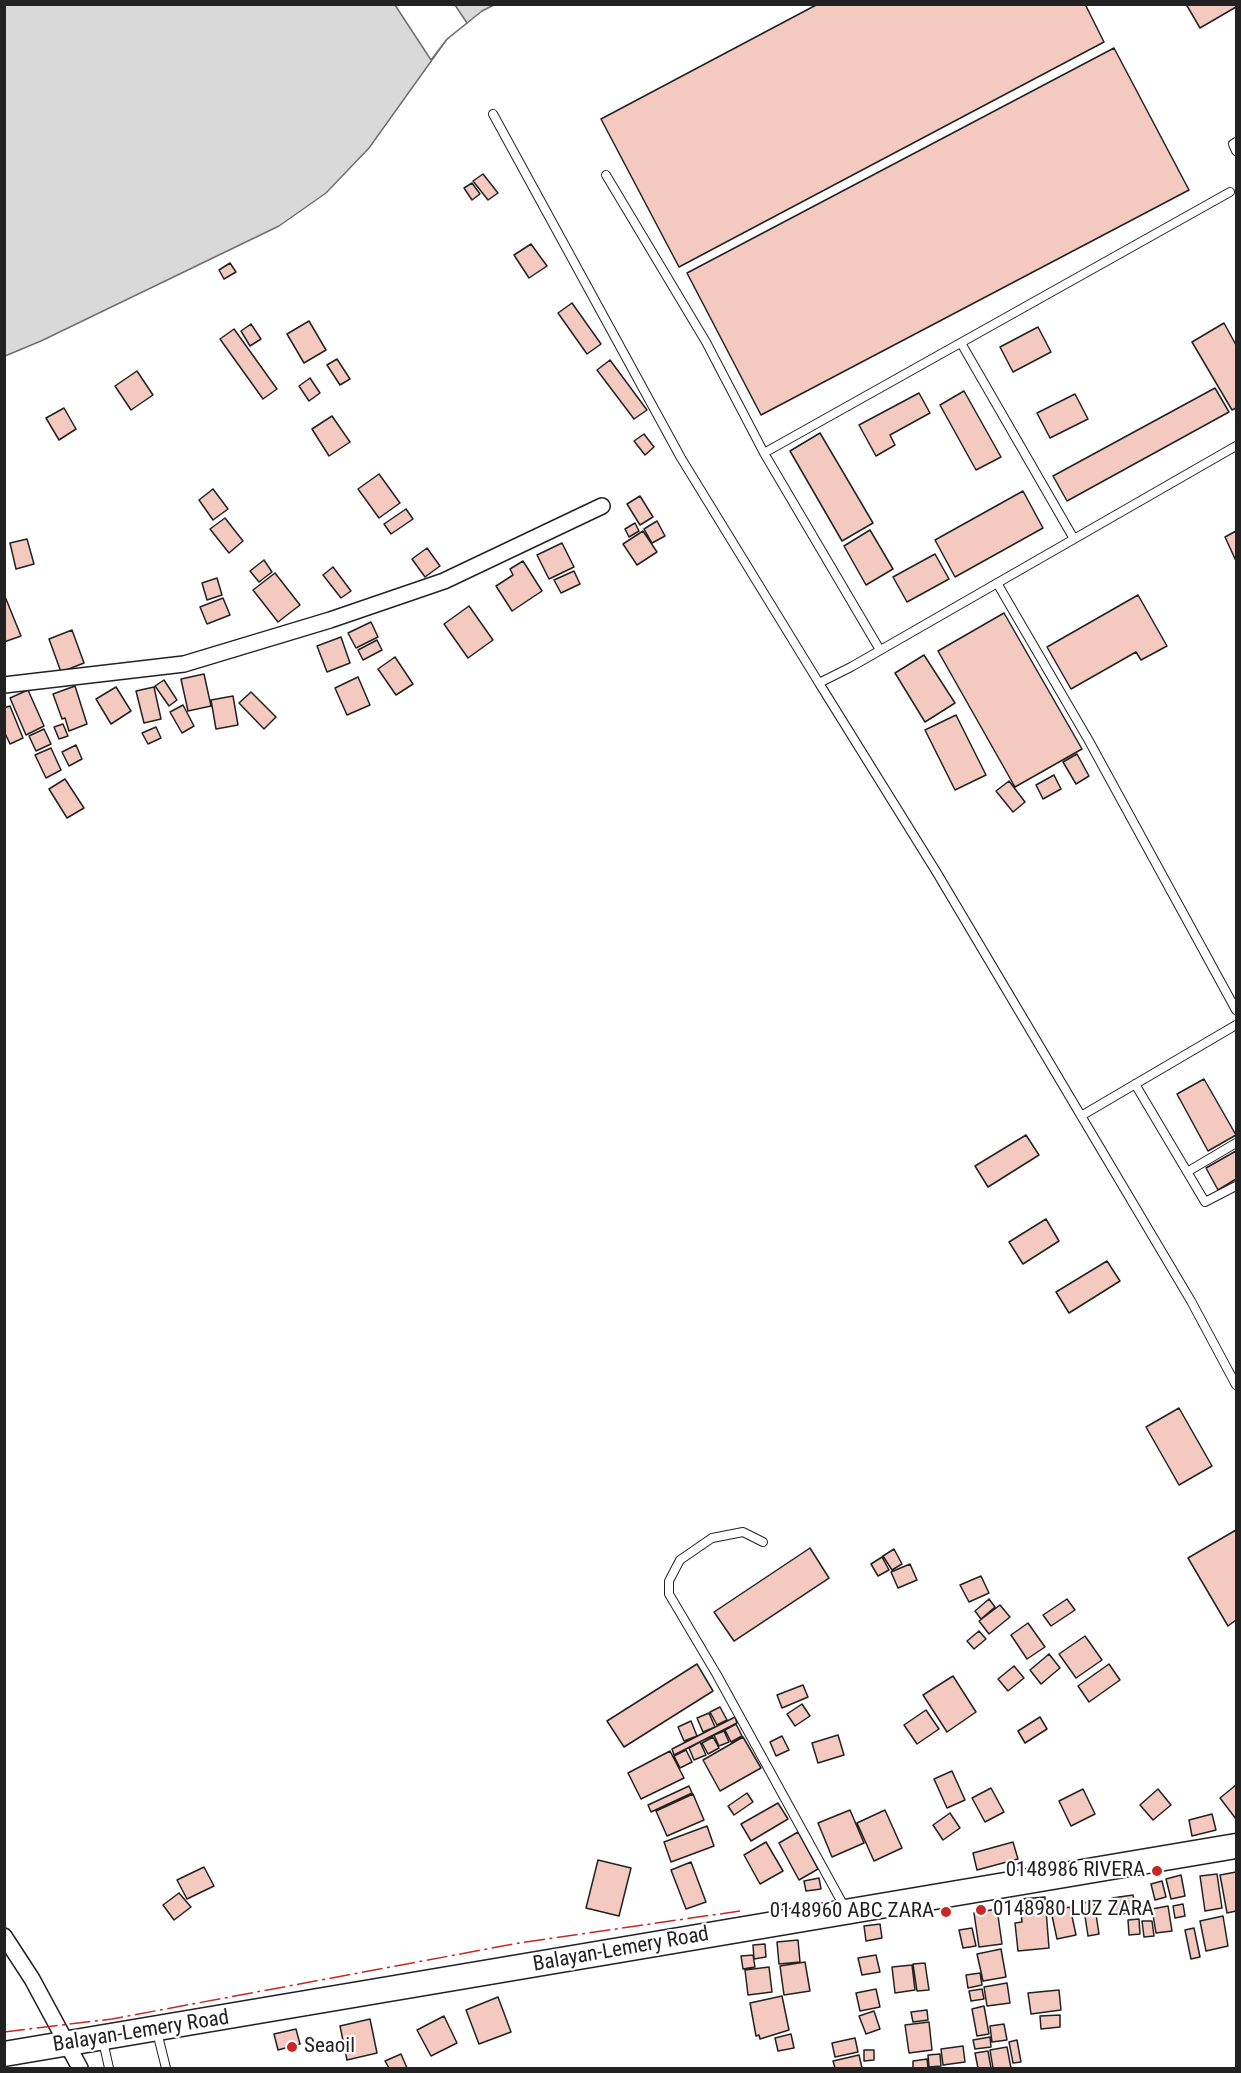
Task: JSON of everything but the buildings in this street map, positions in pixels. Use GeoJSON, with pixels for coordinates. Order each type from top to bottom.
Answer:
{"type":"FeatureCollection","features":[{"type":"Feature","properties":{"kind":"main road","name":"Balayan-Lemery Road"},"geometry":{"type":"LineString","coordinates":[[4,2054],[103,2040],[1236,1846]]}},
{"type":"Feature","properties":{"kind":"street"},"geometry":{"type":"LineString","coordinates":[[4,685],[184,664],[330,620],[444,581],[602,506]]}},
{"type":"Feature","properties":{"kind":"street"},"geometry":{"type":"LineString","coordinates":[[4,1936],[32,1979],[80,2068]]}},
{"type":"Feature","properties":{"kind":"lane"},"geometry":{"type":"LineString","coordinates":[[493,114],[681,458],[937,873],[1236,1384]]}},
{"type":"Feature","properties":{"kind":"lane"},"geometry":{"type":"LineString","coordinates":[[1236,142],[1233,144],[1236,150]]}},
{"type":"Feature","properties":{"kind":"lane"},"geometry":{"type":"LineString","coordinates":[[606,175],[706,342],[764,453],[880,650]]}},
{"type":"Feature","properties":{"kind":"lane"},"geometry":{"type":"LineString","coordinates":[[764,453],[1230,192]]}},
{"type":"Feature","properties":{"kind":"lane"},"geometry":{"type":"LineString","coordinates":[[961,343],[1074,539]]}},
{"type":"Feature","properties":{"kind":"lane"},"geometry":{"type":"LineString","coordinates":[[819,682],[880,650],[1236,446]]}},
{"type":"Feature","properties":{"kind":"lane"},"geometry":{"type":"LineString","coordinates":[[997,583],[1089,741],[1236,1010]]}},
{"type":"Feature","properties":{"kind":"lane"},"geometry":{"type":"LineString","coordinates":[[1081,1116],[1236,1024]]}},
{"type":"Feature","properties":{"kind":"lane"},"geometry":{"type":"LineString","coordinates":[[1135,1084],[1205,1202],[1236,1186]]}},
{"type":"Feature","properties":{"kind":"lane"},"geometry":{"type":"LineString","coordinates":[[1187,1172],[1236,1143]]}},
{"type":"Feature","properties":{"kind":"lane"},"geometry":{"type":"LineString","coordinates":[[763,1542],[743,1532],[712,1538],[680,1560],[669,1581],[669,1594],[717,1675],[847,1912]]}},
{"type":"Feature","properties":{"kind":"lane"},"geometry":{"type":"LineString","coordinates":[[157,2030],[166,2068]]}},
{"type":"Feature","properties":{"kind":"lane"},"geometry":{"type":"LineString","coordinates":[[103,2040],[109,2068]]}},
{"type":"Feature","properties":{"kind":"shaded area"},"geometry":{"type":"Polygon","coordinates":[[[5,5],[494,5],[482,11],[447,39],[369,148],[326,193],[279,226],[41,341],[5,356],[5,5]]]}},
{"type":"Feature","properties":{"kind":"pier"},"geometry":{"type":"Polygon","coordinates":[[[395,5],[455,5],[467,23],[447,39],[431,60],[395,5]]]}},
{"type":"Feature","properties":{"kind":"power"},"geometry":{"type":"LineString","coordinates":[[4,2032],[112,2019],[519,1943],[740,1911]]}},
{"type":"Feature","properties":{"kind":"place","name":"0148986 RIVERA"},"geometry":{"type":"Point","coordinates":[1157,1871]}},
{"type":"Feature","properties":{"kind":"place","name":"0148980 LUZ ZARA"},"geometry":{"type":"Point","coordinates":[981,1910]}},
{"type":"Feature","properties":{"kind":"place","name":"0148960 ABC ZARA"},"geometry":{"type":"Point","coordinates":[946,1912]}},
{"type":"Feature","properties":{"kind":"place","name":"Seaoil"},"geometry":{"type":"Point","coordinates":[292,2047]}}]}
